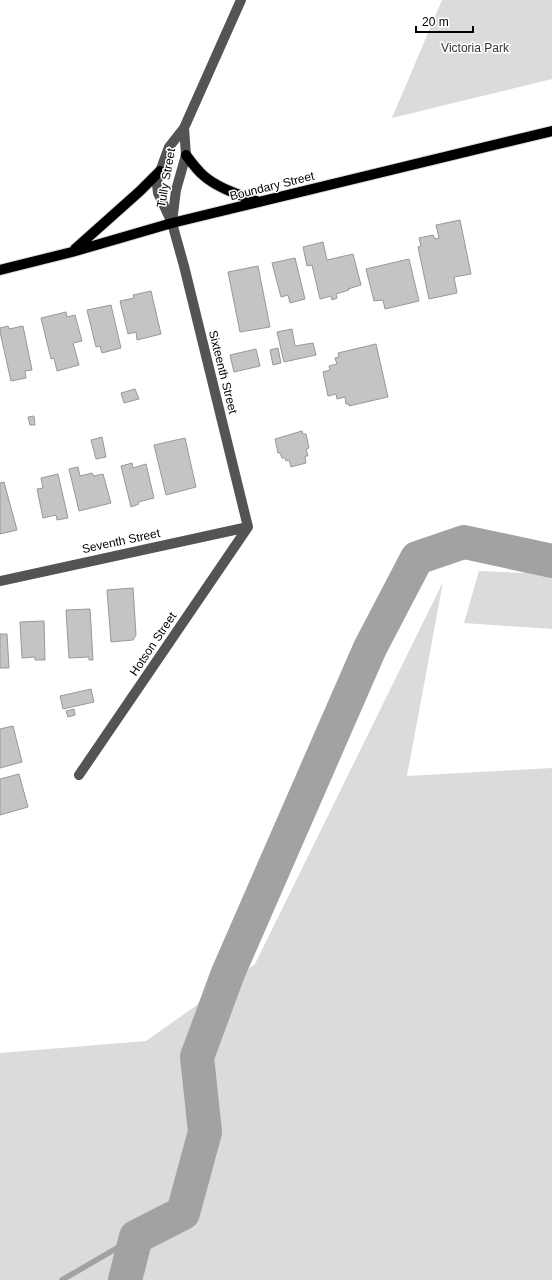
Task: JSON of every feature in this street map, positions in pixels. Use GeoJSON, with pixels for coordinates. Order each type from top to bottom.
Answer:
{"type":"FeatureCollection","features":[{"type":"Feature","properties":{"kind":"main road","name":"Boundary Street"},"geometry":{"type":"LineString","coordinates":[[0,270],[72,252],[172,223],[552,131]]}},
{"type":"Feature","properties":{"kind":"main road"},"geometry":{"type":"LineString","coordinates":[[186,155],[193,165],[214,183],[259,202]]}},
{"type":"Feature","properties":{"kind":"main road"},"geometry":{"type":"LineString","coordinates":[[72,252],[160,171]]}},
{"type":"Feature","properties":{"kind":"street","name":"Tully Street"},"geometry":{"type":"LineString","coordinates":[[172,223],[158,193],[157,185],[160,171],[169,147],[184,128],[241,0]]}},
{"type":"Feature","properties":{"kind":"street","name":"Tully Street"},"geometry":{"type":"LineString","coordinates":[[172,223],[176,190],[186,155],[184,128]]}},
{"type":"Feature","properties":{"kind":"street","name":"Sixteenth Street"},"geometry":{"type":"LineString","coordinates":[[172,223],[184,266],[248,527]]}},
{"type":"Feature","properties":{"kind":"street","name":"Seventh Street"},"geometry":{"type":"LineString","coordinates":[[0,581],[248,527]]}},
{"type":"Feature","properties":{"kind":"street","name":"Hotson Street"},"geometry":{"type":"LineString","coordinates":[[79,775],[248,527]]}},
{"type":"Feature","properties":{"kind":"green space","name":"Victoria Park"},"geometry":{"type":"Polygon","coordinates":[[[442,0],[552,0],[552,79],[392,118],[442,0]]]}},
{"type":"Feature","properties":{"kind":"green space"},"geometry":{"type":"Polygon","coordinates":[[[479,571],[552,574],[552,629],[464,623],[479,571]]]}},
{"type":"Feature","properties":{"kind":"green space"},"geometry":{"type":"Polygon","coordinates":[[[443,582],[407,776],[552,768],[552,1280],[0,1280],[0,1053],[146,1041],[255,964],[443,582]]]}},
{"type":"Feature","properties":{"kind":"building"},"geometry":{"type":"Polygon","coordinates":[[[460,220],[471,274],[454,277],[457,293],[429,299],[418,247],[421,246],[419,238],[433,235],[435,239],[439,238],[436,225],[460,220]]]}},
{"type":"Feature","properties":{"kind":"building"},"geometry":{"type":"Polygon","coordinates":[[[323,242],[327,260],[353,254],[361,285],[336,294],[337,298],[332,300],[331,296],[320,299],[312,265],[307,266],[303,247],[323,242]]]}},
{"type":"Feature","properties":{"kind":"building"},"geometry":{"type":"Polygon","coordinates":[[[295,258],[305,299],[290,303],[288,295],[281,297],[272,263],[295,258]]]}},
{"type":"Feature","properties":{"kind":"building"},"geometry":{"type":"Polygon","coordinates":[[[409,259],[419,301],[385,309],[383,300],[374,301],[366,269],[409,259]]]}},
{"type":"Feature","properties":{"kind":"building"},"geometry":{"type":"Polygon","coordinates":[[[258,266],[270,327],[240,332],[228,272],[258,266]]]}},
{"type":"Feature","properties":{"kind":"building"},"geometry":{"type":"Polygon","coordinates":[[[151,291],[161,334],[137,340],[136,332],[128,334],[120,301],[134,298],[133,295],[151,291]]]}},
{"type":"Feature","properties":{"kind":"building"},"geometry":{"type":"Polygon","coordinates":[[[111,305],[121,348],[102,353],[100,346],[96,347],[87,310],[111,305]]]}},
{"type":"Feature","properties":{"kind":"building"},"geometry":{"type":"Polygon","coordinates":[[[66,312],[67,317],[75,315],[82,341],[73,343],[79,365],[57,371],[54,358],[51,359],[41,318],[66,312]]]}},
{"type":"Feature","properties":{"kind":"building"},"geometry":{"type":"Polygon","coordinates":[[[8,326],[9,329],[23,326],[32,370],[25,371],[26,378],[11,381],[0,332],[0,328],[8,326]]]}},
{"type":"Feature","properties":{"kind":"building"},"geometry":{"type":"Polygon","coordinates":[[[292,329],[295,346],[313,343],[316,355],[284,362],[277,332],[292,329]]]}},
{"type":"Feature","properties":{"kind":"building"},"geometry":{"type":"Polygon","coordinates":[[[376,344],[388,397],[349,406],[349,404],[346,404],[345,397],[337,399],[336,394],[328,396],[323,372],[330,370],[329,366],[337,364],[335,358],[339,357],[338,353],[376,344]]]}},
{"type":"Feature","properties":{"kind":"building"},"geometry":{"type":"Polygon","coordinates":[[[278,348],[281,363],[273,365],[270,350],[278,348]]]}},
{"type":"Feature","properties":{"kind":"building"},"geometry":{"type":"Polygon","coordinates":[[[256,349],[260,366],[234,372],[230,355],[256,349]]]}},
{"type":"Feature","properties":{"kind":"building"},"geometry":{"type":"Polygon","coordinates":[[[135,389],[139,399],[124,403],[121,393],[135,389]]]}},
{"type":"Feature","properties":{"kind":"building"},"geometry":{"type":"Polygon","coordinates":[[[34,416],[35,425],[30,425],[28,417],[34,416]]]}},
{"type":"Feature","properties":{"kind":"building"},"geometry":{"type":"Polygon","coordinates":[[[302,431],[303,434],[306,434],[309,448],[306,449],[308,456],[305,456],[306,463],[291,467],[289,460],[286,461],[285,458],[282,458],[280,453],[278,453],[275,439],[302,431]]]}},
{"type":"Feature","properties":{"kind":"building"},"geometry":{"type":"Polygon","coordinates":[[[102,437],[106,457],[96,459],[91,440],[102,437]]]}},
{"type":"Feature","properties":{"kind":"building"},"geometry":{"type":"Polygon","coordinates":[[[185,438],[196,487],[166,495],[154,445],[185,438]]]}},
{"type":"Feature","properties":{"kind":"building"},"geometry":{"type":"Polygon","coordinates":[[[132,463],[133,468],[146,464],[154,498],[138,502],[139,504],[131,507],[121,466],[132,463]]]}},
{"type":"Feature","properties":{"kind":"building"},"geometry":{"type":"Polygon","coordinates":[[[78,467],[80,476],[92,473],[94,476],[103,474],[111,503],[79,511],[69,469],[78,467]]]}},
{"type":"Feature","properties":{"kind":"building"},"geometry":{"type":"Polygon","coordinates":[[[58,474],[68,518],[57,520],[56,515],[43,518],[37,489],[43,488],[41,478],[58,474]]]}},
{"type":"Feature","properties":{"kind":"building"},"geometry":{"type":"Polygon","coordinates":[[[4,482],[17,530],[0,534],[0,483],[4,482]]]}},
{"type":"Feature","properties":{"kind":"building"},"geometry":{"type":"Polygon","coordinates":[[[133,588],[136,635],[133,640],[111,642],[107,590],[133,588]]]}},
{"type":"Feature","properties":{"kind":"building"},"geometry":{"type":"Polygon","coordinates":[[[90,609],[93,660],[89,660],[89,657],[69,658],[66,610],[90,609]]]}},
{"type":"Feature","properties":{"kind":"building"},"geometry":{"type":"Polygon","coordinates":[[[44,621],[45,660],[35,660],[35,657],[22,658],[20,622],[44,621]]]}},
{"type":"Feature","properties":{"kind":"building"},"geometry":{"type":"Polygon","coordinates":[[[0,634],[7,634],[9,668],[0,668],[0,634]]]}},
{"type":"Feature","properties":{"kind":"building"},"geometry":{"type":"Polygon","coordinates":[[[91,689],[94,702],[63,709],[60,696],[91,689]]]}},
{"type":"Feature","properties":{"kind":"building"},"geometry":{"type":"Polygon","coordinates":[[[74,709],[75,715],[68,717],[66,711],[74,709]]]}},
{"type":"Feature","properties":{"kind":"building"},"geometry":{"type":"Polygon","coordinates":[[[13,726],[22,762],[0,768],[0,729],[13,726]]]}},
{"type":"Feature","properties":{"kind":"building"},"geometry":{"type":"Polygon","coordinates":[[[19,774],[28,807],[0,815],[0,779],[19,774]]]}},
{"type":"Feature","properties":{"kind":"waterway"},"geometry":{"type":"LineString","coordinates":[[125,1280],[136,1237],[183,1213],[205,1132],[197,1057],[228,973],[370,648],[417,558],[464,542],[552,561]]}},
{"type":"Feature","properties":{"kind":"waterway"},"geometry":{"type":"LineString","coordinates":[[62,1280],[136,1237]]}}]}
